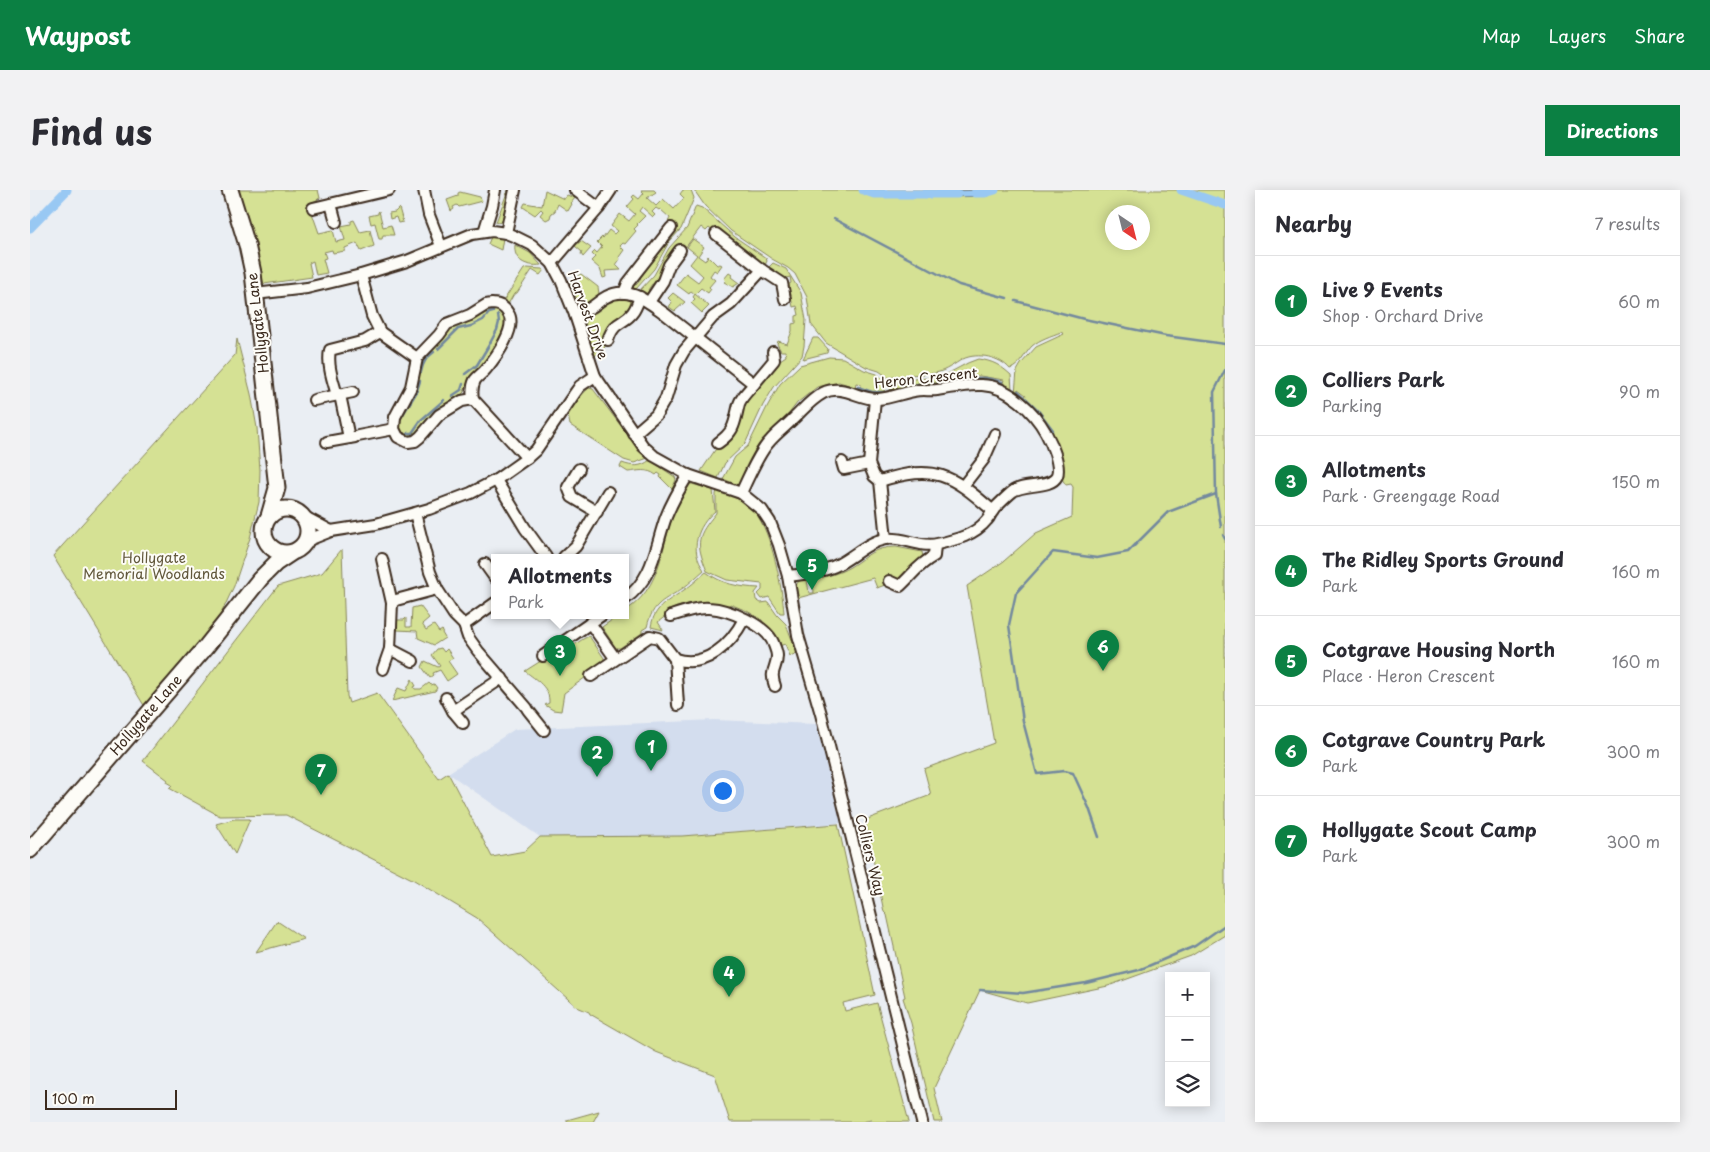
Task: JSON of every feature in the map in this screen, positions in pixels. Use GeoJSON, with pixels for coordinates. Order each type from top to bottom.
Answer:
{"type":"FeatureCollection","features":[{"type":"Feature","properties":{"kind":"street","name":"Hollygate Lane"},"geometry":{"type":"LineString","coordinates":[[230,190],[250,259],[255,294],[277,488],[269,516]]}},
{"type":"Feature","properties":{"kind":"street"},"geometry":{"type":"LineString","coordinates":[[313,208],[389,190]]}},
{"type":"Feature","properties":{"kind":"street"},"geometry":{"type":"LineString","coordinates":[[424,190],[429,215],[441,246]]}},
{"type":"Feature","properties":{"kind":"street"},"geometry":{"type":"LineString","coordinates":[[484,232],[495,190]]}},
{"type":"Feature","properties":{"kind":"street"},"geometry":{"type":"LineString","coordinates":[[506,233],[515,190]]}},
{"type":"Feature","properties":{"kind":"street"},"geometry":{"type":"LineString","coordinates":[[574,190],[599,208]]}},
{"type":"Feature","properties":{"kind":"street"},"geometry":{"type":"LineString","coordinates":[[552,262],[599,208],[611,190]]}},
{"type":"Feature","properties":{"kind":"street"},"geometry":{"type":"LineString","coordinates":[[331,204],[336,222]]}},
{"type":"Feature","properties":{"kind":"street"},"geometry":{"type":"LineString","coordinates":[[624,292],[628,283],[671,228]]}},
{"type":"Feature","properties":{"kind":"street","name":"Harvest Drive"},"geometry":{"type":"LineString","coordinates":[[255,294],[307,288],[361,275],[407,261],[472,234],[492,231],[506,233],[532,245],[552,262],[575,315],[595,376],[643,446],[654,456],[688,475],[741,493]]}},
{"type":"Feature","properties":{"kind":"street"},"geometry":{"type":"LineString","coordinates":[[716,234],[782,283],[785,299]]}},
{"type":"Feature","properties":{"kind":"street"},"geometry":{"type":"LineString","coordinates":[[608,340],[616,324],[634,312],[663,281],[669,265],[680,250]]}},
{"type":"Feature","properties":{"kind":"street"},"geometry":{"type":"LineString","coordinates":[[634,434],[656,415],[666,398],[676,365],[695,338],[713,317],[731,304],[762,270]]}},
{"type":"Feature","properties":{"kind":"street"},"geometry":{"type":"LineString","coordinates":[[361,275],[372,316],[380,332],[417,358]]}},
{"type":"Feature","properties":{"kind":"street"},"geometry":{"type":"LineString","coordinates":[[575,315],[617,293],[624,292],[645,300],[754,384]]}},
{"type":"Feature","properties":{"kind":"street"},"geometry":{"type":"LineString","coordinates":[[473,399],[462,401],[439,414],[415,441],[408,442],[398,437],[394,429],[395,417],[411,387],[417,358],[447,324],[470,315],[486,305],[498,304],[504,307],[510,315],[512,324],[496,357],[475,380],[472,390],[473,399],[527,458]]}},
{"type":"Feature","properties":{"kind":"street"},"geometry":{"type":"LineString","coordinates":[[354,437],[331,373],[330,350],[365,341],[380,332]]}},
{"type":"Feature","properties":{"kind":"street"},"geometry":{"type":"LineString","coordinates":[[718,442],[727,436],[735,423],[739,402],[774,360],[773,352]]}},
{"type":"Feature","properties":{"kind":"street"},"geometry":{"type":"LineString","coordinates":[[306,541],[331,530],[376,524],[415,513],[447,502],[496,480],[536,450],[563,408],[580,386],[595,376]]}},
{"type":"Feature","properties":{"kind":"street","name":"Heron Crescent"},"geometry":{"type":"LineString","coordinates":[[741,493],[769,442],[811,400],[826,392],[849,391],[875,399],[893,397],[915,390],[934,390],[959,385],[993,386],[1012,396],[1028,409],[1042,426],[1053,448],[1058,470],[1056,478],[1051,482],[1014,490],[993,511],[983,525],[959,538],[925,546],[886,539]]}},
{"type":"Feature","properties":{"kind":"street"},"geometry":{"type":"LineString","coordinates":[[314,400],[353,392]]}},
{"type":"Feature","properties":{"kind":"street"},"geometry":{"type":"LineString","coordinates":[[788,576],[809,573],[836,565],[852,557],[868,545],[886,539],[880,481],[874,476],[869,464],[875,399]]}},
{"type":"Feature","properties":{"kind":"street"},"geometry":{"type":"LineString","coordinates":[[327,442],[394,429]]}},
{"type":"Feature","properties":{"kind":"street"},"geometry":{"type":"LineString","coordinates":[[963,486],[984,458],[995,434]]}},
{"type":"Feature","properties":{"kind":"street"},"geometry":{"type":"LineString","coordinates":[[842,462],[844,469],[869,464]]}},
{"type":"Feature","properties":{"kind":"street"},"geometry":{"type":"LineString","coordinates":[[579,469],[568,487],[572,497],[597,512]]}},
{"type":"Feature","properties":{"kind":"street"},"geometry":{"type":"LineString","coordinates":[[880,481],[904,475],[935,473],[946,476],[963,486],[993,511]]}},
{"type":"Feature","properties":{"kind":"street"},"geometry":{"type":"LineString","coordinates":[[629,596],[634,592],[651,566],[666,517],[688,475]]}},
{"type":"Feature","properties":{"kind":"street"},"geometry":{"type":"LineString","coordinates":[[496,480],[525,528],[544,554]]}},
{"type":"Feature","properties":{"kind":"street"},"geometry":{"type":"LineString","coordinates":[[277,488],[282,496],[298,513],[308,527],[308,534],[306,541],[300,548],[291,553],[280,552],[274,548],[265,536],[265,525],[269,516],[281,510],[298,513],[331,530]]}},
{"type":"Feature","properties":{"kind":"street"},"geometry":{"type":"LineString","coordinates":[[567,554],[576,546],[608,492]]}},
{"type":"Feature","properties":{"kind":"street","name":"Colliers Way"},"geometry":{"type":"LineString","coordinates":[[741,493],[758,506],[770,522],[788,576],[798,635],[821,714],[922,1122]]}},
{"type":"Feature","properties":{"kind":"street"},"geometry":{"type":"LineString","coordinates":[[415,513],[430,572],[437,589],[454,615],[464,625],[468,637],[478,651],[544,730]]}},
{"type":"Feature","properties":{"kind":"street","name":"Hollygate Lane"},"geometry":{"type":"LineString","coordinates":[[260,579],[267,553],[265,536]]}},
{"type":"Feature","properties":{"kind":"street"},"geometry":{"type":"LineString","coordinates":[[889,581],[900,586],[919,565],[934,556],[935,545]]}},
{"type":"Feature","properties":{"kind":"street","name":"Hollygate Lane"},"geometry":{"type":"LineString","coordinates":[[30,850],[206,648],[260,579],[276,563],[291,553]]}},
{"type":"Feature","properties":{"kind":"street"},"geometry":{"type":"LineString","coordinates":[[382,559],[392,603],[390,649],[383,669]]}},
{"type":"Feature","properties":{"kind":"street"},"geometry":{"type":"LineString","coordinates":[[485,564],[491,572]]}},
{"type":"Feature","properties":{"kind":"street"},"geometry":{"type":"LineString","coordinates":[[392,603],[396,600],[437,589]]}},
{"type":"Feature","properties":{"kind":"street"},"geometry":{"type":"LineString","coordinates":[[464,625],[491,606]]}},
{"type":"Feature","properties":{"kind":"street"},"geometry":{"type":"LineString","coordinates":[[671,616],[706,607],[747,620],[768,634],[773,642],[777,656],[771,676],[775,686]]}},
{"type":"Feature","properties":{"kind":"street"},"geometry":{"type":"LineString","coordinates":[[543,656],[596,619]]}},
{"type":"Feature","properties":{"kind":"street"},"geometry":{"type":"LineString","coordinates":[[675,659],[686,661],[705,659],[733,638],[747,620]]}},
{"type":"Feature","properties":{"kind":"street"},"geometry":{"type":"LineString","coordinates":[[590,623],[615,658]]}},
{"type":"Feature","properties":{"kind":"street"},"geometry":{"type":"LineString","coordinates":[[591,676],[650,636],[659,638],[675,659],[678,705]]}},
{"type":"Feature","properties":{"kind":"street"},"geometry":{"type":"LineString","coordinates":[[390,649],[413,661]]}},
{"type":"Feature","properties":{"kind":"street"},"geometry":{"type":"LineString","coordinates":[[453,712],[502,678]]}},
{"type":"Feature","properties":{"kind":"street"},"geometry":{"type":"LineString","coordinates":[[446,698],[453,712],[463,723]]}},
{"type":"Feature","properties":{"kind":"shaded area"},"geometry":{"type":"Polygon","coordinates":[[[714,720],[816,724],[841,823],[682,836],[540,837],[448,773],[515,729],[714,720]]]}},
{"type":"Feature","properties":{"kind":"green space"},"geometry":{"type":"Polygon","coordinates":[[[235,190],[318,190],[320,198],[311,203],[312,213],[319,233],[333,230],[336,242],[345,240],[341,226],[351,224],[351,221],[354,220],[360,232],[370,230],[374,246],[361,251],[357,243],[345,248],[345,251],[333,253],[332,250],[324,252],[326,258],[323,259],[327,273],[316,275],[313,261],[309,263],[312,277],[264,284],[235,190]]]}},
{"type":"Feature","properties":{"kind":"green space"},"geometry":{"type":"Polygon","coordinates":[[[508,190],[510,190],[506,213],[504,212],[503,217],[505,218],[504,223],[496,222],[508,190]]]}},
{"type":"Feature","properties":{"kind":"green space"},"geometry":{"type":"Polygon","coordinates":[[[545,190],[564,199],[567,195],[575,198],[568,211],[558,204],[550,218],[546,220],[540,215],[543,211],[541,209],[535,215],[523,207],[525,203],[542,206],[545,190]]]}},
{"type":"Feature","properties":{"kind":"green space"},"geometry":{"type":"Polygon","coordinates":[[[641,190],[654,190],[656,192],[647,198],[656,206],[663,199],[674,209],[684,198],[680,194],[683,190],[691,190],[694,198],[681,229],[669,242],[654,269],[636,289],[630,287],[633,283],[636,285],[641,279],[638,276],[643,274],[667,241],[669,226],[667,224],[670,218],[660,209],[656,208],[652,212],[655,215],[653,217],[642,207],[639,211],[645,216],[634,229],[636,231],[625,244],[623,243],[620,246],[624,250],[616,265],[621,270],[605,271],[606,277],[603,278],[600,269],[591,261],[595,257],[592,254],[595,251],[597,253],[602,247],[597,242],[609,230],[614,234],[617,231],[611,226],[620,214],[629,221],[635,214],[627,207],[634,199],[632,197],[634,195],[639,199],[644,193],[641,190]]]}},
{"type":"Feature","properties":{"kind":"green space"},"geometry":{"type":"Polygon","coordinates":[[[694,190],[1225,190],[1225,935],[1191,956],[1108,986],[1027,1003],[980,990],[934,1088],[942,1122],[934,1122],[911,1023],[903,998],[905,997],[887,915],[884,912],[865,820],[931,795],[924,769],[994,743],[967,586],[1004,561],[1036,533],[1072,517],[1073,487],[1071,484],[1066,485],[1062,479],[1062,472],[1023,401],[1026,395],[1018,389],[1015,393],[1017,371],[1021,364],[1036,347],[1064,334],[1061,332],[1035,344],[1017,365],[1010,369],[1001,361],[975,356],[963,359],[939,372],[889,378],[879,371],[866,367],[826,343],[811,324],[807,297],[795,274],[731,231],[705,206],[694,190]]]}},
{"type":"Feature","properties":{"kind":"green space"},"geometry":{"type":"Polygon","coordinates":[[[460,192],[480,197],[482,201],[459,207],[457,205],[451,211],[447,200],[458,196],[460,192]]]}},
{"type":"Feature","properties":{"kind":"green space"},"geometry":{"type":"Polygon","coordinates":[[[696,206],[702,208],[735,237],[766,258],[765,265],[750,253],[748,255],[727,238],[727,235],[719,228],[715,233],[709,228],[706,231],[701,227],[682,252],[675,247],[658,281],[655,285],[652,284],[648,290],[650,292],[648,294],[640,290],[654,275],[669,248],[687,228],[696,206]]]}},
{"type":"Feature","properties":{"kind":"green space"},"geometry":{"type":"Polygon","coordinates":[[[399,208],[403,222],[398,223],[396,217],[390,219],[389,213],[395,212],[399,208]]]}},
{"type":"Feature","properties":{"kind":"green space"},"geometry":{"type":"Polygon","coordinates":[[[379,211],[383,227],[391,225],[394,235],[383,235],[382,239],[379,239],[375,223],[371,224],[369,216],[378,214],[379,211]]]}},
{"type":"Feature","properties":{"kind":"green space"},"geometry":{"type":"Polygon","coordinates":[[[491,237],[503,238],[501,250],[488,244],[491,237]]]}},
{"type":"Feature","properties":{"kind":"green space"},"geometry":{"type":"Polygon","coordinates":[[[693,239],[704,247],[698,256],[705,261],[708,256],[717,265],[722,265],[717,272],[714,270],[710,276],[715,280],[709,287],[711,289],[708,293],[701,288],[695,294],[691,291],[689,294],[677,285],[686,273],[698,282],[703,276],[690,264],[697,255],[687,247],[693,239]]]}},
{"type":"Feature","properties":{"kind":"green space"},"geometry":{"type":"Polygon","coordinates":[[[581,241],[591,248],[583,257],[582,252],[575,246],[581,241]]]}},
{"type":"Feature","properties":{"kind":"green space"},"geometry":{"type":"Polygon","coordinates":[[[515,245],[530,253],[541,265],[531,265],[522,262],[516,255],[515,245]]]}},
{"type":"Feature","properties":{"kind":"green space"},"geometry":{"type":"Polygon","coordinates":[[[773,263],[786,269],[801,293],[806,320],[802,356],[774,387],[763,405],[745,444],[725,463],[718,478],[701,471],[746,404],[744,402],[777,362],[786,356],[785,351],[781,351],[777,344],[778,341],[787,344],[792,331],[792,324],[796,323],[796,316],[799,315],[797,306],[793,307],[791,297],[787,298],[786,286],[791,283],[790,277],[783,279],[768,268],[773,263]]]}},
{"type":"Feature","properties":{"kind":"green space"},"geometry":{"type":"Polygon","coordinates":[[[524,269],[544,270],[540,275],[532,270],[507,306],[502,303],[524,269]]]}},
{"type":"Feature","properties":{"kind":"green space"},"geometry":{"type":"Polygon","coordinates":[[[729,273],[739,283],[733,287],[724,282],[729,273]]]}},
{"type":"Feature","properties":{"kind":"green space"},"geometry":{"type":"Polygon","coordinates":[[[581,274],[598,287],[599,294],[582,305],[577,300],[570,281],[581,274]]]}},
{"type":"Feature","properties":{"kind":"green space"},"geometry":{"type":"Polygon","coordinates":[[[673,293],[685,302],[675,311],[669,307],[672,302],[668,298],[673,293]]]}},
{"type":"Feature","properties":{"kind":"green space"},"geometry":{"type":"Polygon","coordinates":[[[695,294],[709,306],[702,313],[691,303],[695,299],[693,297],[695,294]]]}},
{"type":"Feature","properties":{"kind":"green space"},"geometry":{"type":"Polygon","coordinates":[[[620,298],[633,301],[629,311],[605,340],[605,347],[595,356],[584,319],[612,300],[620,298]]]}},
{"type":"Feature","properties":{"kind":"green space"},"geometry":{"type":"Polygon","coordinates":[[[489,308],[498,309],[504,315],[505,325],[494,349],[482,368],[470,377],[464,392],[435,411],[426,420],[419,432],[410,437],[402,435],[397,429],[399,417],[416,389],[425,356],[442,341],[445,334],[453,326],[471,321],[489,308]]]}},
{"type":"Feature","properties":{"kind":"green space"},"geometry":{"type":"Polygon","coordinates":[[[813,338],[818,338],[828,349],[827,353],[803,359],[813,338]]]}},
{"type":"Feature","properties":{"kind":"green space","name":"Hollygate Memorial Woodlands"},"geometry":{"type":"Polygon","coordinates":[[[237,339],[251,394],[257,428],[260,470],[259,502],[250,538],[234,586],[221,614],[203,639],[145,707],[53,556],[235,355],[237,339]]]}},
{"type":"Feature","properties":{"kind":"green space"},"geometry":{"type":"Polygon","coordinates":[[[829,357],[843,358],[864,370],[877,374],[885,381],[884,394],[875,394],[860,389],[861,384],[856,383],[855,387],[839,382],[817,387],[797,403],[785,419],[765,438],[753,455],[738,485],[723,479],[735,457],[748,446],[780,384],[800,365],[829,357]]]}},
{"type":"Feature","properties":{"kind":"green space"},"geometry":{"type":"Polygon","coordinates":[[[978,359],[996,364],[1011,375],[1012,390],[1010,391],[1002,386],[1004,380],[980,376],[963,376],[941,382],[919,383],[890,390],[893,383],[941,376],[978,359]]]}},
{"type":"Feature","properties":{"kind":"green space"},"geometry":{"type":"Polygon","coordinates":[[[589,388],[593,389],[639,450],[648,458],[634,463],[624,460],[570,425],[568,415],[576,400],[589,388]]]}},
{"type":"Feature","properties":{"kind":"green space"},"geometry":{"type":"Polygon","coordinates":[[[650,460],[675,477],[676,480],[672,489],[658,473],[656,475],[646,471],[628,472],[620,467],[622,463],[637,466],[650,460]]]}},
{"type":"Feature","properties":{"kind":"green space"},"geometry":{"type":"Polygon","coordinates":[[[689,484],[713,490],[715,511],[700,531],[696,546],[699,562],[704,570],[686,586],[656,607],[652,612],[647,627],[642,630],[642,633],[620,648],[616,648],[602,627],[613,619],[629,619],[629,608],[640,599],[658,568],[679,499],[689,484]]]}},
{"type":"Feature","properties":{"kind":"green space"},"geometry":{"type":"Polygon","coordinates":[[[717,491],[747,505],[755,512],[761,522],[775,561],[784,613],[780,613],[769,597],[762,599],[758,594],[762,590],[762,584],[727,580],[707,571],[701,553],[700,540],[705,528],[716,513],[717,491]]]}},
{"type":"Feature","properties":{"kind":"green space"},"geometry":{"type":"Polygon","coordinates":[[[896,547],[922,552],[923,557],[910,567],[906,577],[877,588],[873,578],[798,598],[796,585],[799,581],[807,579],[809,593],[814,593],[813,578],[827,576],[850,567],[876,550],[896,547]]]}},
{"type":"Feature","properties":{"kind":"green space"},"geometry":{"type":"Polygon","coordinates":[[[342,549],[347,696],[349,703],[377,693],[439,779],[448,773],[492,857],[525,851],[540,837],[682,836],[838,824],[875,995],[843,1003],[845,1011],[877,1003],[909,1122],[872,1122],[871,1120],[862,1122],[730,1122],[715,1075],[656,1052],[589,1012],[577,1007],[477,918],[414,880],[286,815],[220,816],[169,788],[172,785],[167,782],[168,780],[143,761],[278,586],[322,573],[342,549]]]}},
{"type":"Feature","properties":{"kind":"green space"},"geometry":{"type":"Polygon","coordinates":[[[706,572],[731,584],[759,588],[755,593],[756,600],[761,603],[768,602],[786,624],[797,653],[790,656],[785,644],[779,646],[776,637],[762,620],[730,604],[729,606],[714,603],[697,603],[680,606],[666,612],[667,615],[658,622],[663,630],[651,627],[655,614],[663,605],[706,572]]]}},
{"type":"Feature","properties":{"kind":"green space"},"geometry":{"type":"Polygon","coordinates":[[[420,606],[429,618],[422,624],[426,630],[434,625],[439,632],[443,631],[442,633],[445,638],[434,645],[418,638],[417,631],[397,630],[397,620],[404,620],[406,618],[406,627],[411,627],[412,608],[420,606]]]}},
{"type":"Feature","properties":{"kind":"green space"},"geometry":{"type":"Polygon","coordinates":[[[589,636],[604,658],[604,664],[564,693],[561,711],[553,710],[545,705],[549,703],[549,697],[545,688],[525,671],[544,659],[549,662],[589,636]]]}},
{"type":"Feature","properties":{"kind":"green space"},"geometry":{"type":"Polygon","coordinates":[[[441,648],[444,652],[447,649],[453,658],[448,661],[457,674],[447,681],[440,670],[433,673],[434,675],[430,678],[422,667],[425,661],[438,667],[440,666],[432,655],[437,649],[441,648]]]}},
{"type":"Feature","properties":{"kind":"green space"},"geometry":{"type":"Polygon","coordinates":[[[412,679],[416,686],[414,687],[415,689],[421,689],[429,683],[431,685],[434,684],[437,688],[435,691],[392,701],[398,688],[406,691],[412,679]]]}},
{"type":"Feature","properties":{"kind":"green space"},"geometry":{"type":"Polygon","coordinates":[[[234,819],[250,819],[235,854],[216,824],[234,819]]]}},
{"type":"Feature","properties":{"kind":"green space"},"geometry":{"type":"Polygon","coordinates":[[[277,921],[304,939],[256,952],[277,921]]]}},
{"type":"Feature","properties":{"kind":"green space"},"geometry":{"type":"Polygon","coordinates":[[[599,1111],[593,1122],[567,1122],[567,1120],[599,1111]]]}},
{"type":"Feature","properties":{"kind":"water"},"geometry":{"type":"Polygon","coordinates":[[[988,190],[986,193],[988,196],[950,197],[947,194],[949,191],[988,190]]]}},
{"type":"Feature","properties":{"kind":"waterway"},"geometry":{"type":"LineString","coordinates":[[30,228],[67,190]]}},
{"type":"Feature","properties":{"kind":"waterway"},"geometry":{"type":"LineString","coordinates":[[863,190],[874,194],[957,194]]}},
{"type":"Feature","properties":{"kind":"waterway"},"geometry":{"type":"LineString","coordinates":[[975,193],[995,190]]}},
{"type":"Feature","properties":{"kind":"waterway"},"geometry":{"type":"LineString","coordinates":[[1181,190],[1225,205]]}},
{"type":"Feature","properties":{"kind":"waterway"},"geometry":{"type":"LineString","coordinates":[[834,219],[959,285],[1007,298]]}},
{"type":"Feature","properties":{"kind":"waterway"},"geometry":{"type":"LineString","coordinates":[[1016,301],[1084,319],[1166,336],[1225,344]]}},
{"type":"Feature","properties":{"kind":"waterway"},"geometry":{"type":"LineString","coordinates":[[438,349],[458,329],[471,326],[493,312]]}},
{"type":"Feature","properties":{"kind":"waterway"},"geometry":{"type":"LineString","coordinates":[[465,374],[477,365],[489,345],[497,330],[498,315]]}},
{"type":"Feature","properties":{"kind":"waterway"},"geometry":{"type":"LineString","coordinates":[[421,372],[425,360],[434,352]]}},
{"type":"Feature","properties":{"kind":"waterway"},"geometry":{"type":"LineString","coordinates":[[1221,527],[1216,494],[1214,392],[1225,370]]}},
{"type":"Feature","properties":{"kind":"waterway"},"geometry":{"type":"LineString","coordinates":[[891,392],[918,384],[947,383],[960,378],[986,378],[1002,382]]}},
{"type":"Feature","properties":{"kind":"waterway"},"geometry":{"type":"LineString","coordinates":[[399,421],[416,393],[420,381]]}},
{"type":"Feature","properties":{"kind":"waterway"},"geometry":{"type":"LineString","coordinates":[[452,396],[461,390],[463,384]]}},
{"type":"Feature","properties":{"kind":"waterway"},"geometry":{"type":"LineString","coordinates":[[858,387],[872,392],[885,392]]}},
{"type":"Feature","properties":{"kind":"waterway"},"geometry":{"type":"LineString","coordinates":[[1018,391],[1037,409],[1053,430]]}},
{"type":"Feature","properties":{"kind":"waterway"},"geometry":{"type":"LineString","coordinates":[[408,433],[412,433],[421,420],[444,400]]}},
{"type":"Feature","properties":{"kind":"waterway"},"geometry":{"type":"LineString","coordinates":[[1099,837],[1089,808],[1073,773],[1064,771],[1037,774],[1023,721],[1009,625],[1016,593],[1053,552],[1097,558],[1128,552],[1168,512],[1216,494]]}},
{"type":"Feature","properties":{"kind":"waterway"},"geometry":{"type":"LineString","coordinates":[[1223,535],[1225,539]]}},
{"type":"Feature","properties":{"kind":"waterway"},"geometry":{"type":"LineString","coordinates":[[980,990],[1023,993],[1086,983],[1139,970],[1195,946],[1225,925]]}},
{"type":"Feature","properties":{"kind":"place","name":"Cotgrave Housing North"},"geometry":{"type":"Point","coordinates":[812,590]}},
{"type":"Feature","properties":{"kind":"place","name":"Cotgrave Country Park"},"geometry":{"type":"Point","coordinates":[1103,671]}},
{"type":"Feature","properties":{"kind":"place","name":"Allotments"},"geometry":{"type":"Point","coordinates":[560,676]}},
{"type":"Feature","properties":{"kind":"place","name":"Live 9 Events"},"geometry":{"type":"Point","coordinates":[651,771]}},
{"type":"Feature","properties":{"kind":"place","name":"Colliers Park"},"geometry":{"type":"Point","coordinates":[597,777]}},
{"type":"Feature","properties":{"kind":"place","name":"Hollygate Scout Camp"},"geometry":{"type":"Point","coordinates":[321,795]}},
{"type":"Feature","properties":{"kind":"place","name":"The Ridley Sports Ground"},"geometry":{"type":"Point","coordinates":[729,997]}}]}
